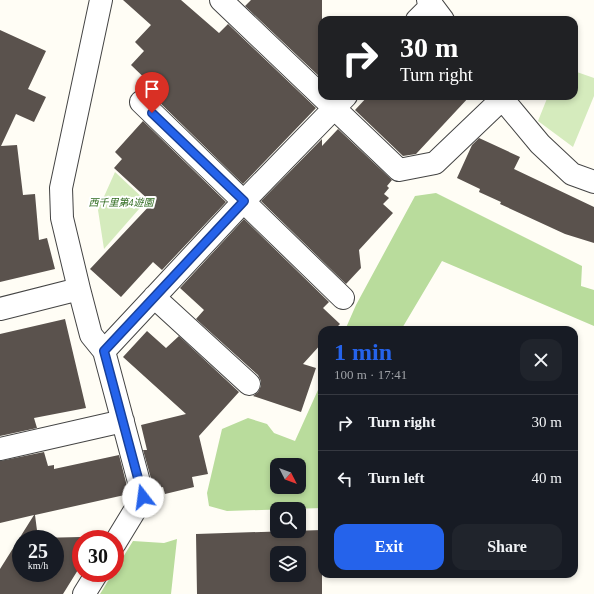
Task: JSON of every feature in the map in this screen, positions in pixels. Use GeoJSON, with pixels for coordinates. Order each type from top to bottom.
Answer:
{"type":"FeatureCollection","features":[{"type":"Feature","properties":{"kind":"street"},"geometry":{"type":"LineString","coordinates":[[101,0],[61,188],[62,218],[91,335],[104,351],[143,497],[123,530]]}},
{"type":"Feature","properties":{"kind":"street"},"geometry":{"type":"LineString","coordinates":[[221,0],[318,83]]}},
{"type":"Feature","properties":{"kind":"street"},"geometry":{"type":"LineString","coordinates":[[104,351],[244,201],[340,102],[399,170],[435,163],[499,100]]}},
{"type":"Feature","properties":{"kind":"street"},"geometry":{"type":"LineString","coordinates":[[503,100],[540,144],[572,174],[594,182]]}},
{"type":"Feature","properties":{"kind":"street"},"geometry":{"type":"LineString","coordinates":[[140,102],[343,298]]}},
{"type":"Feature","properties":{"kind":"street"},"geometry":{"type":"LineString","coordinates":[[0,309],[79,289]]}},
{"type":"Feature","properties":{"kind":"street"},"geometry":{"type":"LineString","coordinates":[[154,297],[248,384]]}},
{"type":"Feature","properties":{"kind":"street"},"geometry":{"type":"LineString","coordinates":[[0,449],[123,421]]}},
{"type":"Feature","properties":{"kind":"street"},"geometry":{"type":"LineString","coordinates":[[84,594],[91,582]]}},
{"type":"Feature","properties":{"kind":"green space"},"geometry":{"type":"Polygon","coordinates":[[[578,72],[594,78],[594,96],[573,147],[538,121],[546,100],[578,100],[578,72]]]}},
{"type":"Feature","properties":{"kind":"green space","name":"西千里第4遊園"},"geometry":{"type":"Polygon","coordinates":[[[115,172],[146,201],[104,249],[98,210],[115,172]]]}},
{"type":"Feature","properties":{"kind":"green space"},"geometry":{"type":"Polygon","coordinates":[[[436,193],[582,266],[581,286],[594,290],[594,326],[442,261],[403,326],[347,326],[356,305],[415,196],[436,193]]]}},
{"type":"Feature","properties":{"kind":"green space"},"geometry":{"type":"Polygon","coordinates":[[[318,390],[318,508],[306,509],[306,502],[270,502],[270,510],[227,511],[209,506],[207,493],[222,429],[248,418],[267,424],[274,433],[295,441],[318,390]]]}},
{"type":"Feature","properties":{"kind":"green space"},"geometry":{"type":"Polygon","coordinates":[[[177,539],[171,594],[100,594],[107,582],[124,582],[124,556],[133,541],[164,543],[177,539]]]}},
{"type":"Feature","properties":{"kind":"building"},"geometry":{"type":"Polygon","coordinates":[[[123,0],[181,0],[219,33],[228,24],[316,108],[243,184],[154,97],[159,92],[131,65],[144,51],[135,42],[151,25],[123,0]]]}},
{"type":"Feature","properties":{"kind":"building"},"geometry":{"type":"Polygon","coordinates":[[[251,0],[322,0],[322,16],[318,16],[318,75],[245,6],[251,0]]]}},
{"type":"Feature","properties":{"kind":"building"},"geometry":{"type":"Polygon","coordinates":[[[0,30],[46,51],[28,89],[46,97],[34,122],[16,114],[1,146],[17,145],[23,195],[35,194],[39,240],[47,238],[55,269],[0,282],[0,30]]]}},
{"type":"Feature","properties":{"kind":"building"},"geometry":{"type":"Polygon","coordinates":[[[364,100],[466,100],[416,154],[403,156],[355,110],[364,100]]]}},
{"type":"Feature","properties":{"kind":"building"},"geometry":{"type":"Polygon","coordinates":[[[143,121],[226,202],[162,270],[153,262],[121,297],[90,269],[152,203],[114,168],[122,159],[115,152],[143,121]]]}},
{"type":"Feature","properties":{"kind":"building"},"geometry":{"type":"Polygon","coordinates":[[[338,129],[392,180],[387,186],[389,188],[384,194],[389,198],[383,204],[393,213],[359,250],[361,268],[346,284],[261,201],[322,139],[322,146],[338,129]]]}},
{"type":"Feature","properties":{"kind":"building"},"geometry":{"type":"Polygon","coordinates":[[[479,138],[520,157],[514,169],[594,207],[594,243],[565,234],[500,204],[501,202],[479,192],[480,189],[457,178],[472,145],[479,138]]]}},
{"type":"Feature","properties":{"kind":"building"},"geometry":{"type":"Polygon","coordinates":[[[244,219],[329,302],[323,308],[340,324],[338,326],[318,326],[318,347],[303,364],[316,368],[301,412],[253,396],[258,392],[261,386],[261,381],[258,375],[196,319],[204,310],[180,288],[244,219]]]}},
{"type":"Feature","properties":{"kind":"building"},"geometry":{"type":"Polygon","coordinates":[[[65,319],[86,408],[34,418],[37,428],[0,436],[0,334],[65,319]]]}},
{"type":"Feature","properties":{"kind":"building"},"geometry":{"type":"Polygon","coordinates":[[[147,331],[166,348],[179,336],[239,392],[199,436],[208,474],[192,477],[194,487],[165,494],[163,487],[154,489],[143,450],[147,450],[141,425],[186,414],[123,357],[147,331]]]}},
{"type":"Feature","properties":{"kind":"building"},"geometry":{"type":"Polygon","coordinates":[[[44,452],[48,466],[54,465],[54,469],[119,455],[129,494],[35,515],[37,530],[25,530],[34,515],[0,523],[0,461],[44,452]]]}},
{"type":"Feature","properties":{"kind":"building"},"geometry":{"type":"Polygon","coordinates":[[[318,530],[318,578],[322,578],[322,594],[197,594],[196,534],[270,532],[270,538],[306,538],[306,531],[318,530]]]}},
{"type":"Feature","properties":{"kind":"building"},"geometry":{"type":"Polygon","coordinates":[[[64,537],[72,537],[72,580],[63,594],[0,594],[0,569],[12,550],[12,582],[64,582],[64,537]]]}},
{"type":"Feature","properties":{"kind":"route"},"geometry":{"type":"LineString","coordinates":[[143,497],[104,351],[244,201],[152,113]]}}]}
